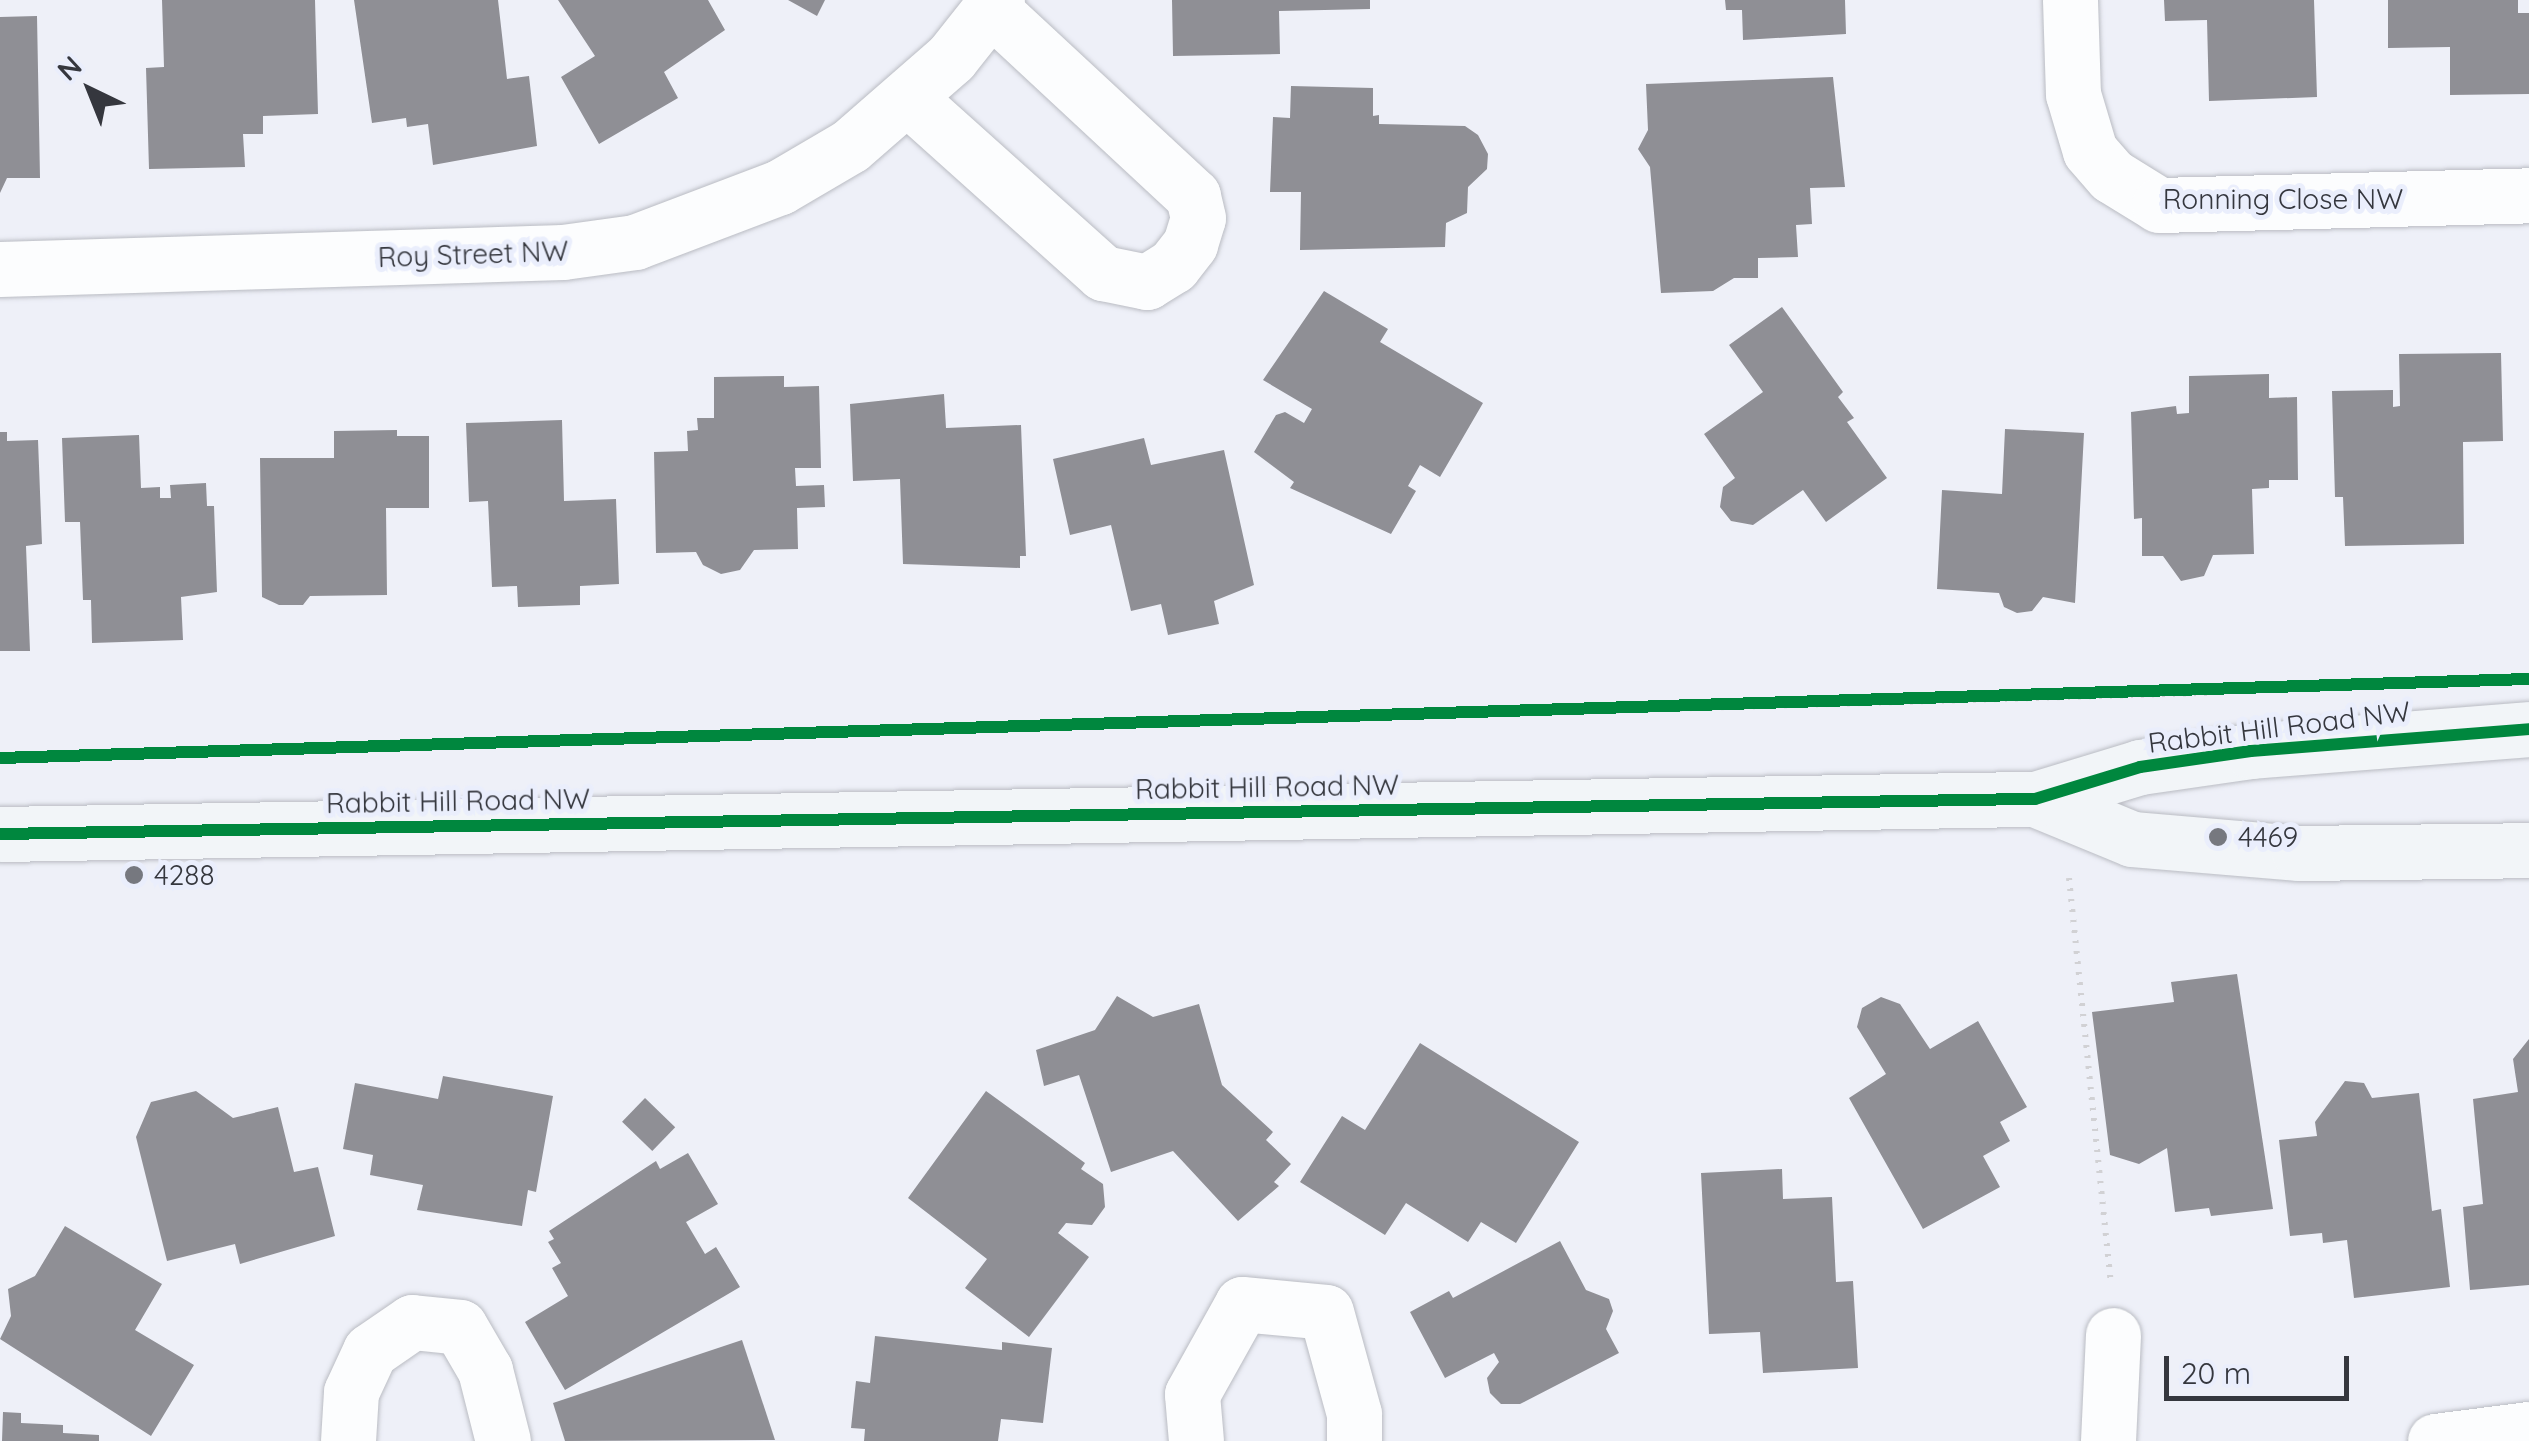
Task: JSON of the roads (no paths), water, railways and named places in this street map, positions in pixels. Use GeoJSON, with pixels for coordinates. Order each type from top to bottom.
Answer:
{"type":"FeatureCollection","features":[{"type":"Feature","properties":{"kind":"street","name":"Ronning Close NW"},"geometry":{"type":"LineString","coordinates":[[2070,0],[2073,94],[2090,151],[2112,176],[2158,205],[2529,195]]}},
{"type":"Feature","properties":{"kind":"street","name":"Roy Street NW"},"geometry":{"type":"LineString","coordinates":[[0,269],[546,253],[635,242],[780,187],[850,146],[909,100],[995,5],[1193,196],[1194,231],[1172,266],[1148,282],[1103,273],[909,100]]}},
{"type":"Feature","properties":{"kind":"street","name":"Rabbit Hill Road NW"},"geometry":{"type":"LineString","coordinates":[[0,834],[2035,798],[2140,767],[2252,751],[2529,728]]}},
{"type":"Feature","properties":{"kind":"street","name":"Rabbit Hill Road NW"},"geometry":{"type":"LineString","coordinates":[[2035,798],[2132,840],[2300,853],[2529,850]]}},
{"type":"Feature","properties":{"kind":"street"},"geometry":{"type":"LineString","coordinates":[[1196,1441],[1192,1394],[1242,1304],[1326,1312],[1354,1414],[1354,1441]]}},
{"type":"Feature","properties":{"kind":"street"},"geometry":{"type":"LineString","coordinates":[[348,1441],[352,1392],[370,1351],[412,1322],[460,1327],[485,1370],[503,1441]]}},
{"type":"Feature","properties":{"kind":"street"},"geometry":{"type":"LineString","coordinates":[[2108,1441],[2113,1335]]}},
{"type":"Feature","properties":{"kind":"street"},"geometry":{"type":"LineString","coordinates":[[2435,1441],[2529,1429]]}},
{"type":"Feature","properties":{"kind":"place","name":"4469"},"geometry":{"type":"Point","coordinates":[2218,837]}},
{"type":"Feature","properties":{"kind":"place","name":"4288"},"geometry":{"type":"Point","coordinates":[134,875]}}]}
